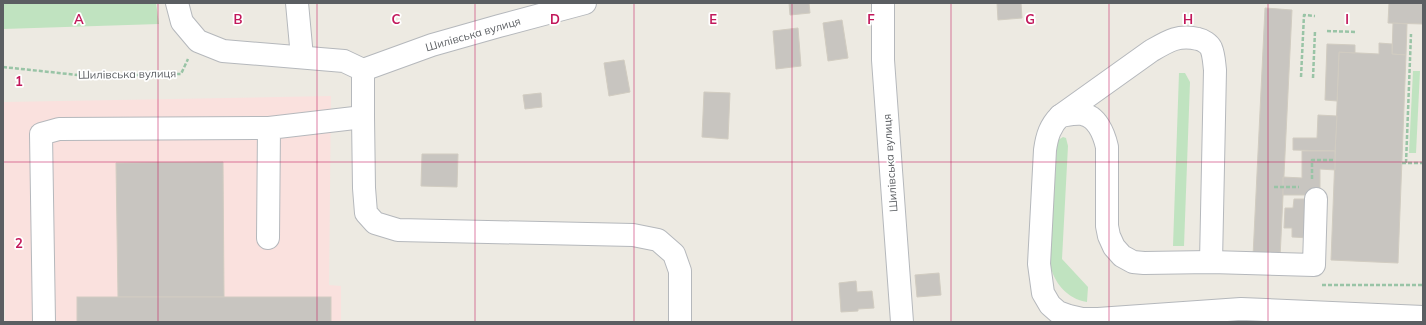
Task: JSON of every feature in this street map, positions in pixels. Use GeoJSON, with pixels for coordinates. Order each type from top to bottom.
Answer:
{"type":"FeatureCollection","features":[{"type":"Feature","properties":{"kind":"street"},"geometry":{"type":"LineString","coordinates":[[178,3],[182,22],[198,41],[223,51],[344,60],[363,70],[366,213],[375,222],[398,230],[633,235],[658,240],[674,254],[680,271],[680,322]]}},
{"type":"Feature","properties":{"kind":"street"},"geometry":{"type":"LineString","coordinates":[[297,3],[302,57]]}},
{"type":"Feature","properties":{"kind":"street","name":"Шилівська вулиця"},"geometry":{"type":"LineString","coordinates":[[363,70],[432,45],[585,3]]}},
{"type":"Feature","properties":{"kind":"street","name":"Шилівська вулиця"},"geometry":{"type":"LineString","coordinates":[[883,3],[883,60],[902,322]]}},
{"type":"Feature","properties":{"kind":"street"},"geometry":{"type":"LineString","coordinates":[[1211,262],[1214,57],[1210,47],[1201,40],[1190,37],[1178,37],[1151,51],[1060,116],[1052,126],[1046,141],[1039,264],[1043,293],[1050,304],[1058,312],[1082,319],[1098,321],[1241,309],[1423,317]]}},
{"type":"Feature","properties":{"kind":"street"},"geometry":{"type":"LineString","coordinates":[[1060,116],[1082,114],[1092,117],[1104,137],[1107,147],[1107,226],[1109,236],[1114,247],[1122,256],[1132,262],[1211,262],[1314,265],[1316,199]]}},
{"type":"Feature","properties":{"kind":"street"},"geometry":{"type":"LineString","coordinates":[[44,322],[42,134],[59,129],[269,128],[363,117]]}},
{"type":"Feature","properties":{"kind":"street"},"geometry":{"type":"LineString","coordinates":[[268,238],[269,128]]}},
{"type":"Feature","properties":{"kind":"path"},"geometry":{"type":"LineString","coordinates":[[1301,78],[1304,15],[1315,16]]}},
{"type":"Feature","properties":{"kind":"path"},"geometry":{"type":"LineString","coordinates":[[1313,78],[1315,31]]}},
{"type":"Feature","properties":{"kind":"path"},"geometry":{"type":"LineString","coordinates":[[1328,31],[1357,32]]}},
{"type":"Feature","properties":{"kind":"path"},"geometry":{"type":"LineString","coordinates":[[1406,163],[1411,34]]}},
{"type":"Feature","properties":{"kind":"path","name":"Шилівська вулиця"},"geometry":{"type":"LineString","coordinates":[[3,67],[88,76],[180,74],[198,41]]}},
{"type":"Feature","properties":{"kind":"path"},"geometry":{"type":"LineString","coordinates":[[1312,177],[1312,160],[1335,160]]}},
{"type":"Feature","properties":{"kind":"path"},"geometry":{"type":"LineString","coordinates":[[1402,163],[1423,163]]}},
{"type":"Feature","properties":{"kind":"path"},"geometry":{"type":"LineString","coordinates":[[1274,187],[1291,187]]}},
{"type":"Feature","properties":{"kind":"path"},"geometry":{"type":"LineString","coordinates":[[1317,285],[1423,285]]}},
{"type":"Feature","properties":{"kind":"shaded area"},"geometry":{"type":"Polygon","coordinates":[[[331,96],[329,285],[341,286],[341,322],[5,322],[4,102],[331,96]]]}},
{"type":"Feature","properties":{"kind":"green space"},"geometry":{"type":"Polygon","coordinates":[[[3,3],[156,3],[159,24],[3,29],[3,3]]]}},
{"type":"Feature","properties":{"kind":"green space"},"geometry":{"type":"Polygon","coordinates":[[[1413,71],[1420,71],[1416,153],[1409,153],[1413,71]]]}},
{"type":"Feature","properties":{"kind":"green space"},"geometry":{"type":"Polygon","coordinates":[[[1179,73],[1185,73],[1190,82],[1184,246],[1173,246],[1179,73]]]}},
{"type":"Feature","properties":{"kind":"green space"},"geometry":{"type":"Polygon","coordinates":[[[1063,137],[1066,138],[1068,146],[1062,259],[1088,287],[1087,302],[1073,297],[1062,288],[1054,277],[1050,263],[1057,145],[1058,140],[1063,137]]]}},
{"type":"Feature","properties":{"kind":"building"},"geometry":{"type":"Polygon","coordinates":[[[789,3],[809,3],[810,13],[790,15],[789,3]]]}},
{"type":"Feature","properties":{"kind":"building"},"geometry":{"type":"Polygon","coordinates":[[[997,3],[1021,3],[1022,18],[998,20],[997,3]]]}},
{"type":"Feature","properties":{"kind":"building"},"geometry":{"type":"Polygon","coordinates":[[[1389,3],[1423,3],[1423,24],[1388,23],[1389,3]]]}},
{"type":"Feature","properties":{"kind":"building"},"geometry":{"type":"Polygon","coordinates":[[[1265,8],[1292,10],[1280,258],[1253,256],[1265,8]]]}},
{"type":"Feature","properties":{"kind":"building"},"geometry":{"type":"Polygon","coordinates":[[[842,20],[848,58],[828,61],[823,23],[842,20]]]}},
{"type":"Feature","properties":{"kind":"building"},"geometry":{"type":"Polygon","coordinates":[[[1393,23],[1407,24],[1406,55],[1392,54],[1393,23]]]}},
{"type":"Feature","properties":{"kind":"building"},"geometry":{"type":"Polygon","coordinates":[[[798,28],[801,66],[776,69],[773,31],[798,28]]]}},
{"type":"Feature","properties":{"kind":"building"},"geometry":{"type":"Polygon","coordinates":[[[1379,43],[1392,44],[1392,54],[1406,55],[1398,263],[1331,260],[1339,52],[1379,54],[1379,43]]]}},
{"type":"Feature","properties":{"kind":"building"},"geometry":{"type":"Polygon","coordinates":[[[1327,44],[1355,45],[1355,53],[1339,52],[1337,101],[1325,100],[1327,44]]]}},
{"type":"Feature","properties":{"kind":"building"},"geometry":{"type":"Polygon","coordinates":[[[624,60],[630,92],[609,96],[604,63],[624,60]]]}},
{"type":"Feature","properties":{"kind":"building"},"geometry":{"type":"Polygon","coordinates":[[[704,92],[730,93],[728,139],[702,137],[704,92]]]}},
{"type":"Feature","properties":{"kind":"building"},"geometry":{"type":"Polygon","coordinates":[[[541,93],[542,107],[525,109],[523,95],[541,93]]]}},
{"type":"Feature","properties":{"kind":"building"},"geometry":{"type":"Polygon","coordinates":[[[1318,115],[1337,116],[1335,151],[1293,150],[1293,138],[1317,138],[1318,115]]]}},
{"type":"Feature","properties":{"kind":"building"},"geometry":{"type":"Polygon","coordinates":[[[1302,151],[1335,151],[1335,170],[1320,169],[1320,195],[1283,195],[1283,177],[1302,178],[1302,151]]]}},
{"type":"Feature","properties":{"kind":"building"},"geometry":{"type":"Polygon","coordinates":[[[422,154],[458,154],[457,187],[421,186],[422,154]]]}},
{"type":"Feature","properties":{"kind":"building"},"geometry":{"type":"Polygon","coordinates":[[[223,162],[224,297],[118,297],[116,163],[223,162]]]}},
{"type":"Feature","properties":{"kind":"building"},"geometry":{"type":"Polygon","coordinates":[[[1294,199],[1311,199],[1310,238],[1292,237],[1292,228],[1284,228],[1285,208],[1293,208],[1294,199]]]}},
{"type":"Feature","properties":{"kind":"building"},"geometry":{"type":"Polygon","coordinates":[[[939,273],[941,295],[917,297],[915,275],[939,273]]]}},
{"type":"Feature","properties":{"kind":"building"},"geometry":{"type":"Polygon","coordinates":[[[856,281],[857,292],[872,291],[874,308],[841,312],[839,283],[856,281]]]}},
{"type":"Feature","properties":{"kind":"building"},"geometry":{"type":"Polygon","coordinates":[[[77,297],[331,297],[331,322],[77,322],[77,297]]]}}]}
